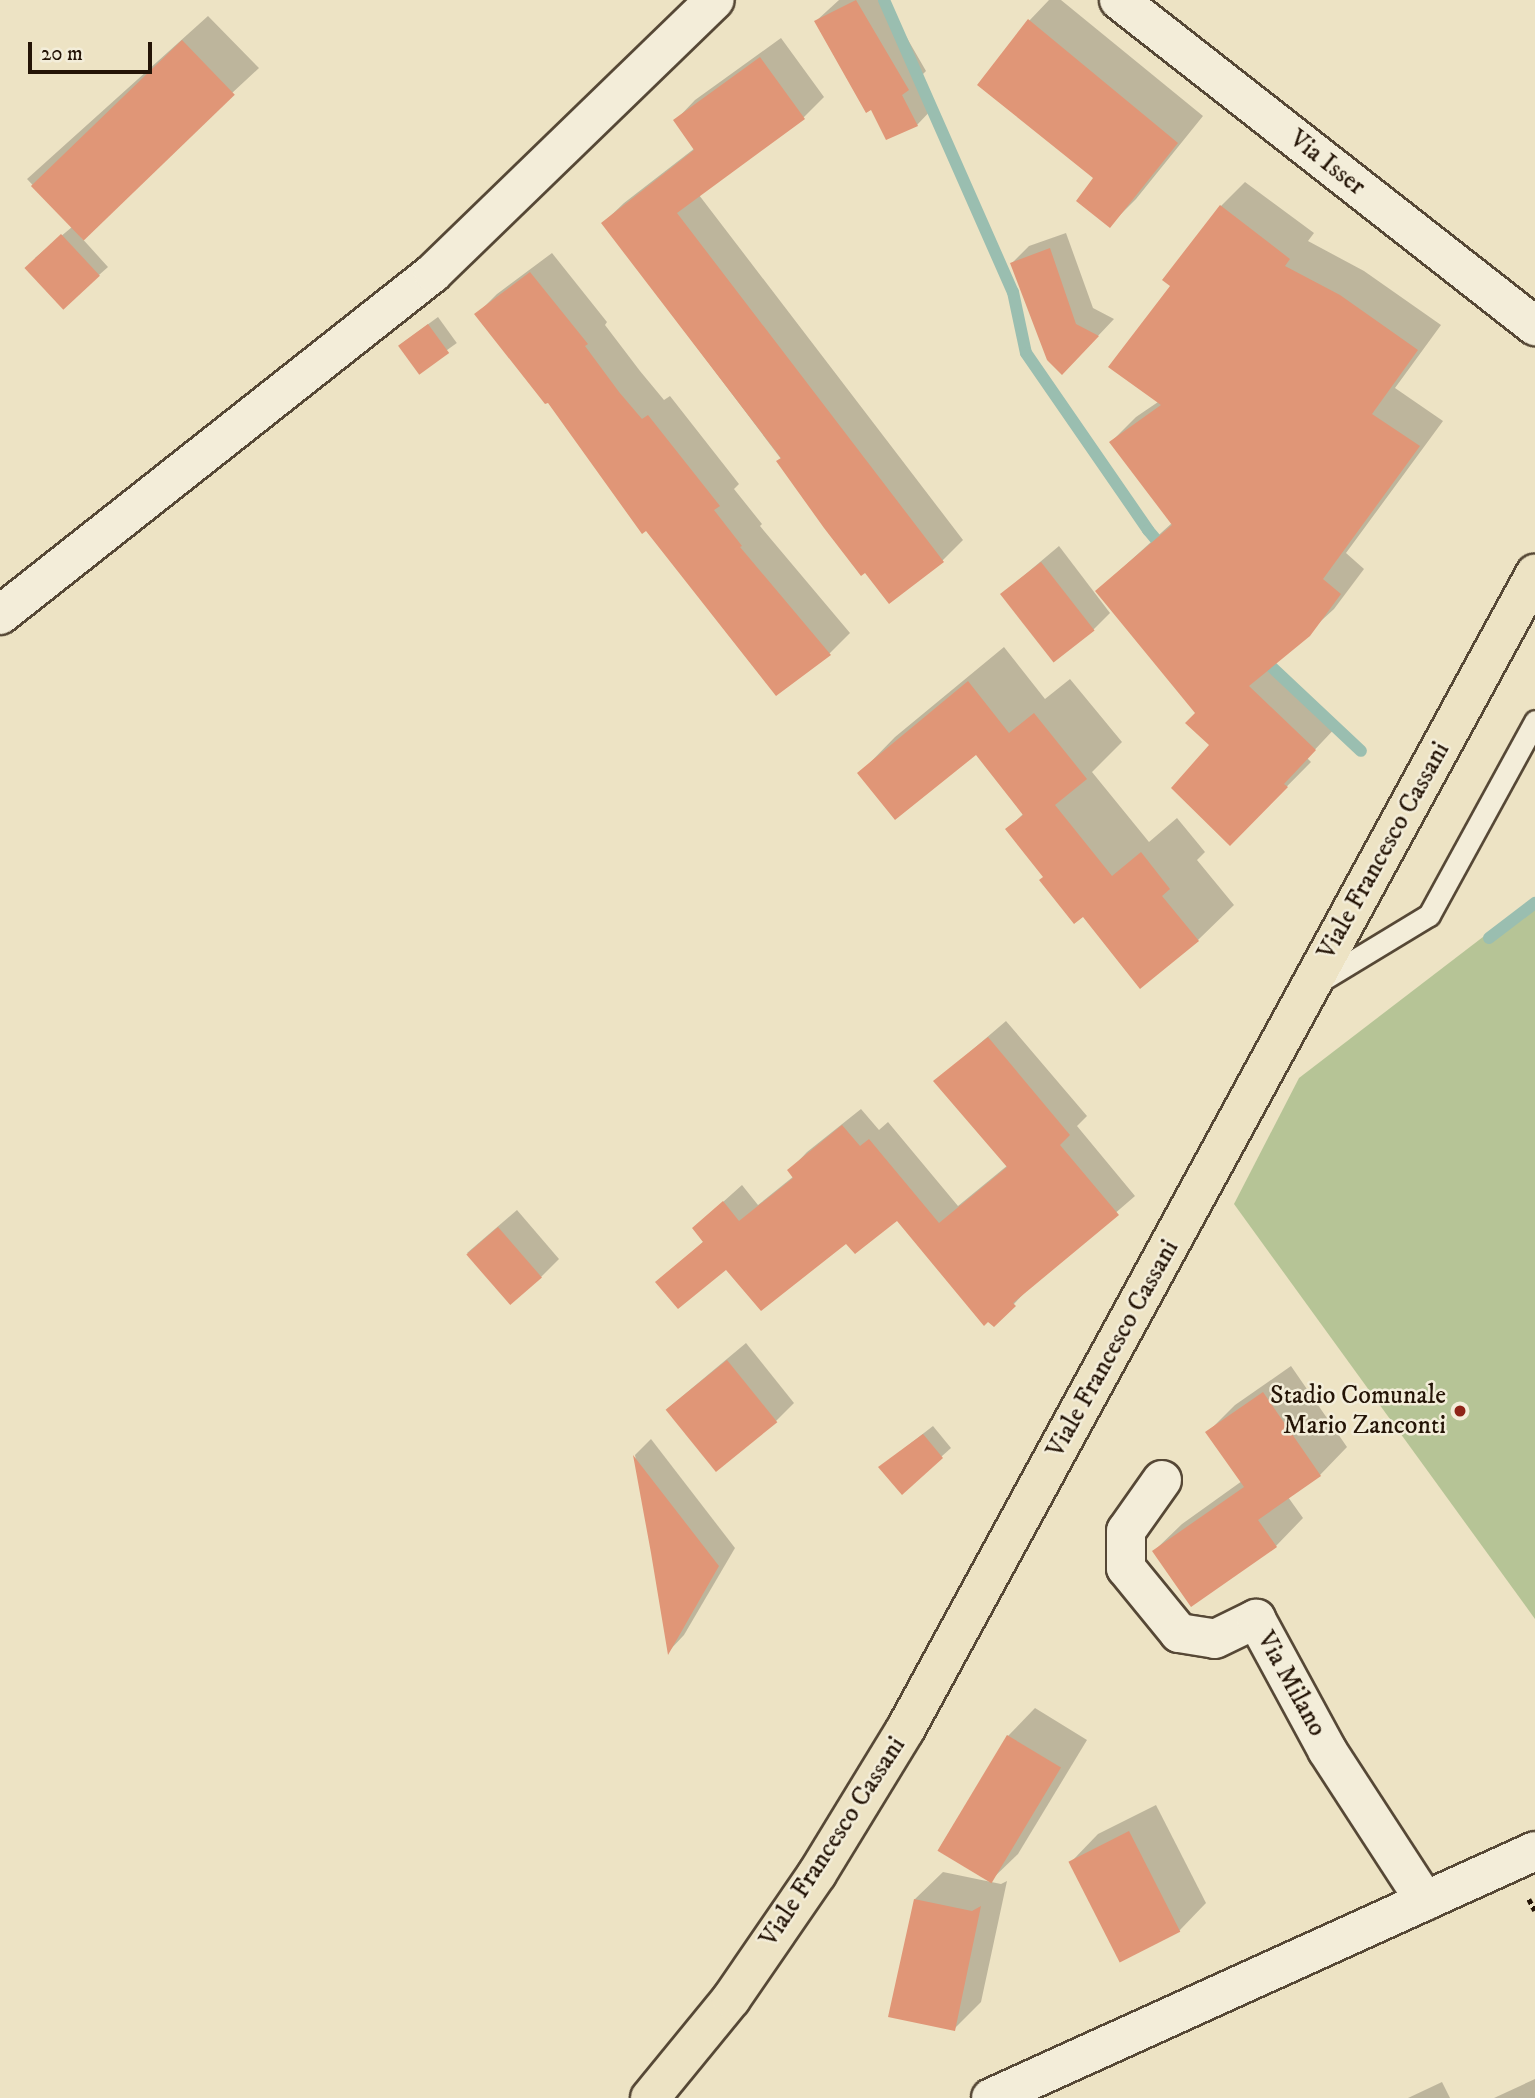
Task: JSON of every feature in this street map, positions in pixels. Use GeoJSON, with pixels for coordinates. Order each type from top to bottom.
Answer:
{"type":"FeatureCollection","features":[{"type":"Feature","properties":{"kind":"main road","name":"Viale Francesco Cassani"},"geometry":{"type":"LineString","coordinates":[[650,2098],[731,1999],[817,1874],[905,1730],[1535,574]]}},
{"type":"Feature","properties":{"kind":"street"},"geometry":{"type":"LineString","coordinates":[[0,615],[433,273],[715,0]]}},
{"type":"Feature","properties":{"kind":"street","name":"Via Isser"},"geometry":{"type":"LineString","coordinates":[[1119,0],[1535,326]]}},
{"type":"Feature","properties":{"kind":"street","name":"Via Milano"},"geometry":{"type":"LineString","coordinates":[[1162,1480],[1126,1531],[1126,1568],[1179,1633],[1215,1639],[1256,1619],[1327,1750],[1425,1901]]}},
{"type":"Feature","properties":{"kind":"street"},"geometry":{"type":"LineString","coordinates":[[998,2097],[1535,1851]]}},
{"type":"Feature","properties":{"kind":"lane"},"geometry":{"type":"LineString","coordinates":[[1309,987],[1429,915],[1535,721]]}},
{"type":"Feature","properties":{"kind":"green space","name":"Stadio Comunale Mario Zanconti"},"geometry":{"type":"Polygon","coordinates":[[[1535,897],[1535,1619],[1234,1204],[1299,1078],[1535,897]]]}},
{"type":"Feature","properties":{"kind":"building"},"geometry":{"type":"Polygon","coordinates":[[[856,0],[909,90],[902,95],[918,126],[886,140],[871,110],[866,113],[814,21],[856,0]]]}},
{"type":"Feature","properties":{"kind":"building"},"geometry":{"type":"Polygon","coordinates":[[[1028,19],[1178,143],[1110,228],[1076,201],[1093,178],[977,85],[1028,19]]]}},
{"type":"Feature","properties":{"kind":"building"},"geometry":{"type":"Polygon","coordinates":[[[182,40],[235,95],[84,241],[31,186],[182,40]]]}},
{"type":"Feature","properties":{"kind":"building"},"geometry":{"type":"Polygon","coordinates":[[[760,57],[805,119],[677,213],[944,562],[889,604],[865,573],[861,576],[824,528],[776,461],[781,458],[601,223],[694,150],[673,120],[760,57]]]}},
{"type":"Feature","properties":{"kind":"building"},"geometry":{"type":"Polygon","coordinates":[[[1220,205],[1290,259],[1285,266],[1340,295],[1418,350],[1372,414],[1420,446],[1323,579],[1341,594],[1310,636],[1249,686],[1316,750],[1284,784],[1288,787],[1230,846],[1171,788],[1209,745],[1185,723],[1195,713],[1095,591],[1172,525],[1109,442],[1161,405],[1108,367],[1170,286],[1162,280],[1220,205]]]}},
{"type":"Feature","properties":{"kind":"building"},"geometry":{"type":"Polygon","coordinates":[[[61,234],[100,276],[63,310],[24,268],[61,234]]]}},
{"type":"Feature","properties":{"kind":"building"},"geometry":{"type":"Polygon","coordinates":[[[1050,248],[1076,324],[1099,336],[1062,375],[1047,360],[1010,263],[1050,248]]]}},
{"type":"Feature","properties":{"kind":"building"},"geometry":{"type":"Polygon","coordinates":[[[530,272],[588,344],[585,346],[619,392],[642,419],[648,415],[720,506],[714,510],[742,546],[740,547],[831,655],[776,696],[646,531],[642,534],[548,403],[545,404],[474,314],[530,272]]]}},
{"type":"Feature","properties":{"kind":"building"},"geometry":{"type":"Polygon","coordinates":[[[428,324],[449,353],[419,375],[398,346],[428,324]]]}},
{"type":"Feature","properties":{"kind":"building"},"geometry":{"type":"Polygon","coordinates":[[[1041,562],[1095,631],[1054,663],[1000,594],[1041,562]]]}},
{"type":"Feature","properties":{"kind":"building"},"geometry":{"type":"Polygon","coordinates":[[[968,681],[1009,733],[1034,713],[1087,779],[1055,805],[1112,876],[1141,852],[1170,889],[1162,896],[1199,941],[1140,989],[1083,917],[1074,924],[1039,880],[1043,877],[1005,829],[1023,815],[976,755],[895,820],[857,773],[968,681]]]}},
{"type":"Feature","properties":{"kind":"building"},"geometry":{"type":"Polygon","coordinates":[[[988,1037],[1070,1135],[1060,1145],[1119,1215],[1013,1303],[1016,1306],[994,1327],[988,1322],[984,1326],[897,1221],[855,1254],[846,1244],[761,1311],[726,1270],[678,1309],[655,1282],[703,1242],[692,1228],[723,1201],[739,1221],[793,1178],[787,1170],[842,1125],[860,1146],[869,1139],[939,1223],[1007,1167],[933,1081],[988,1037]]]}},
{"type":"Feature","properties":{"kind":"building"},"geometry":{"type":"Polygon","coordinates":[[[498,1227],[542,1278],[510,1305],[466,1255],[498,1227]]]}},
{"type":"Feature","properties":{"kind":"building"},"geometry":{"type":"Polygon","coordinates":[[[727,1360],[777,1422],[716,1472],[666,1410],[727,1360]]]}},
{"type":"Feature","properties":{"kind":"building"},"geometry":{"type":"Polygon","coordinates":[[[1263,1392],[1321,1476],[1258,1520],[1277,1547],[1191,1607],[1152,1551],[1244,1487],[1205,1432],[1263,1392]]]}},
{"type":"Feature","properties":{"kind":"building"},"geometry":{"type":"Polygon","coordinates":[[[923,1434],[943,1458],[902,1495],[878,1467],[923,1434]]]}},
{"type":"Feature","properties":{"kind":"building"},"geometry":{"type":"Polygon","coordinates":[[[633,1455],[719,1566],[668,1655],[651,1553],[633,1455]]]}},
{"type":"Feature","properties":{"kind":"building"},"geometry":{"type":"Polygon","coordinates":[[[1007,1735],[1061,1767],[991,1883],[937,1851],[1007,1735]]]}},
{"type":"Feature","properties":{"kind":"building"},"geometry":{"type":"Polygon","coordinates":[[[1129,1831],[1180,1932],[1120,1963],[1068,1862],[1129,1831]]]}},
{"type":"Feature","properties":{"kind":"building"},"geometry":{"type":"Polygon","coordinates":[[[914,1899],[972,1911],[981,1906],[955,2031],[888,2017],[914,1899]]]}},
{"type":"Feature","properties":{"kind":"waterway"},"geometry":{"type":"LineString","coordinates":[[884,0],[1013,292],[1026,353],[1148,530],[1165,550]]}},
{"type":"Feature","properties":{"kind":"waterway"},"geometry":{"type":"LineString","coordinates":[[1261,657],[1361,751]]}},
{"type":"Feature","properties":{"kind":"waterway"},"geometry":{"type":"LineString","coordinates":[[1489,938],[1535,903]]}},
{"type":"Feature","properties":{"kind":"place","name":"Stadio Comunale Mario Zanconti"},"geometry":{"type":"Point","coordinates":[1460,1411]}}]}
